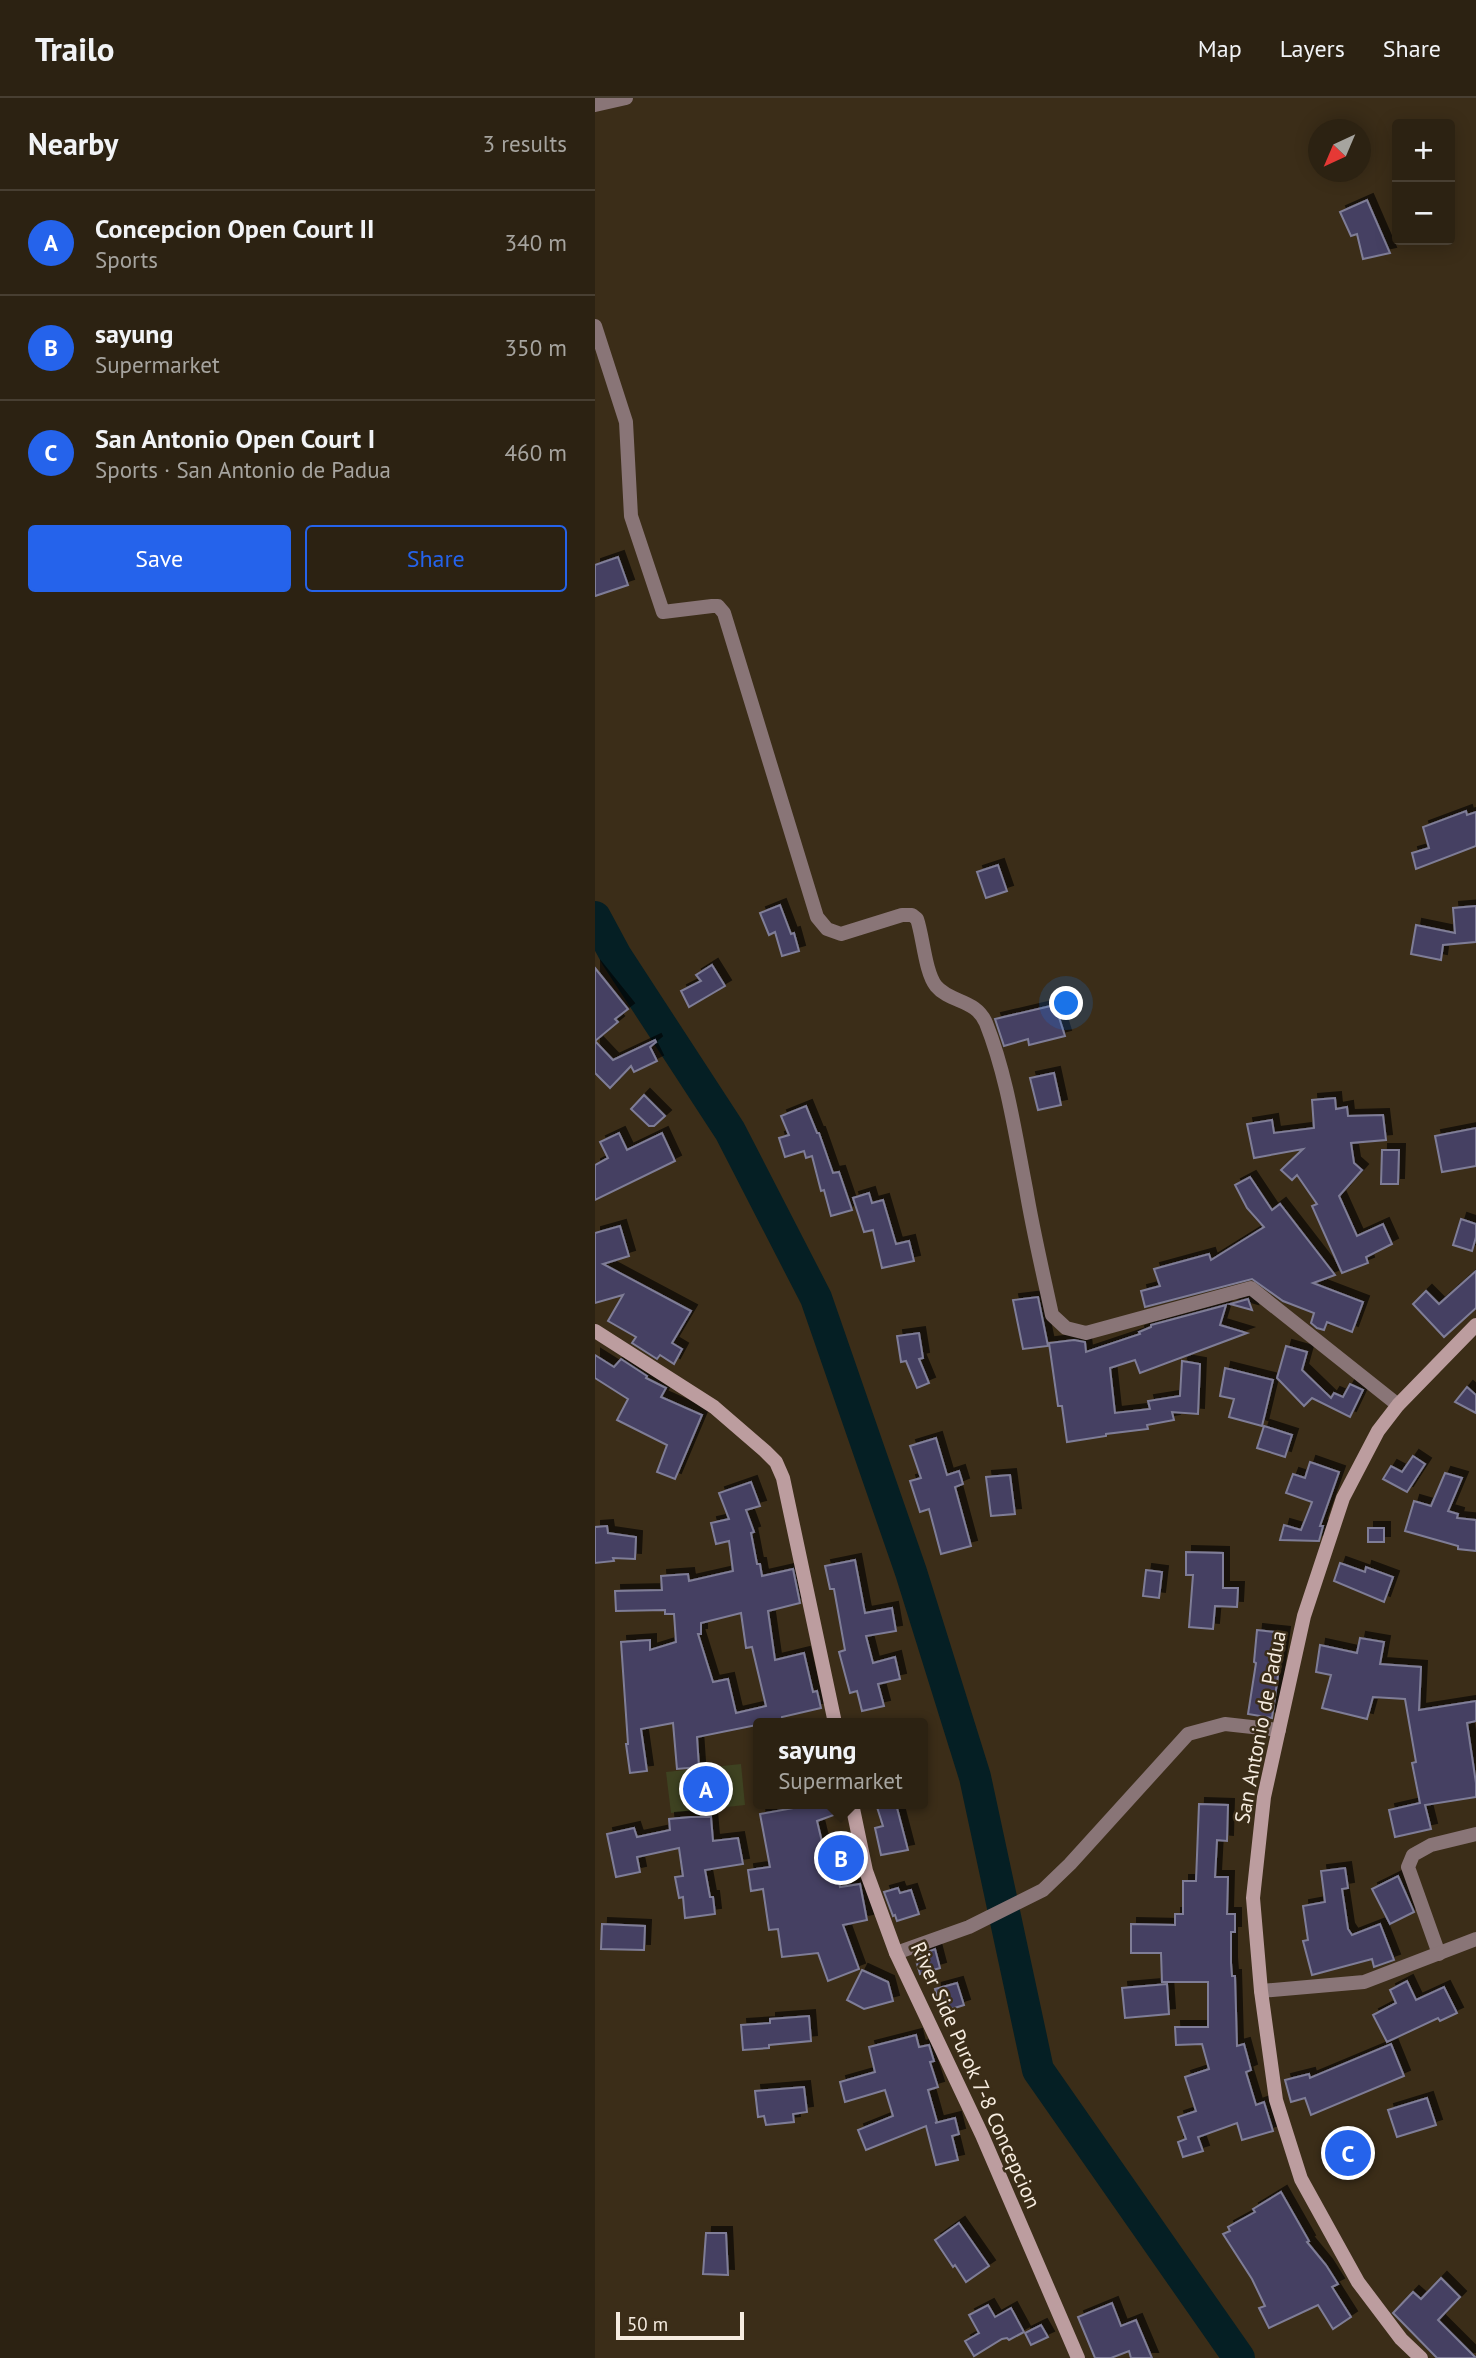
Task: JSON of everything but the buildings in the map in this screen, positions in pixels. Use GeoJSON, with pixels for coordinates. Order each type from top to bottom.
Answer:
{"type":"FeatureCollection","features":[{"type":"Feature","properties":{"kind":"street"},"geometry":{"type":"LineString","coordinates":[[595,105],[627,98]]}},
{"type":"Feature","properties":{"kind":"street"},"geometry":{"type":"LineString","coordinates":[[595,326],[626,422],[631,516],[663,612],[718,606],[724,613],[817,917],[827,929],[841,934],[902,915],[912,915],[917,919],[934,984],[942,992],[973,1006],[984,1019],[999,1060],[1016,1127],[1052,1315],[1066,1328],[1086,1334],[1251,1288],[1398,1405]]}},
{"type":"Feature","properties":{"kind":"street","name":"San Antonio de Padua"},"geometry":{"type":"LineString","coordinates":[[1421,2358],[1401,2339],[1357,2283],[1301,2179],[1276,2100],[1261,1991],[1253,1898],[1263,1797],[1304,1616],[1343,1498],[1378,1432],[1398,1405],[1476,1325]]}},
{"type":"Feature","properties":{"kind":"street"},"geometry":{"type":"LineString","coordinates":[[595,1331],[713,1407],[776,1462],[783,1478],[834,1718]]}},
{"type":"Feature","properties":{"kind":"street"},"geometry":{"type":"LineString","coordinates":[[896,1952],[969,1927],[1043,1890],[1188,1734],[1225,1724],[1279,1730]]}},
{"type":"Feature","properties":{"kind":"street","name":"River Side Purok 7-8 Concepcion"},"geometry":{"type":"LineString","coordinates":[[853,1809],[866,1871],[896,1952],[982,2135],[1078,2358]]}},
{"type":"Feature","properties":{"kind":"street"},"geometry":{"type":"LineString","coordinates":[[1439,1954],[1408,1867],[1413,1855],[1431,1845],[1476,1834]]}},
{"type":"Feature","properties":{"kind":"street"},"geometry":{"type":"LineString","coordinates":[[1261,1991],[1364,1982],[1476,1939]]}},
{"type":"Feature","properties":{"kind":"green space"},"geometry":{"type":"Polygon","coordinates":[[[741,1764],[745,1805],[671,1813],[666,1772],[741,1764]]]}},
{"type":"Feature","properties":{"kind":"green space"},"geometry":{"type":"Polygon","coordinates":[[[1362,2135],[1371,2153],[1334,2170],[1326,2152],[1362,2135]]]}},
{"type":"Feature","properties":{"kind":"waterway"},"geometry":{"type":"LineString","coordinates":[[595,917],[616,956],[730,1131],[816,1298],[911,1572],[975,1777],[1038,2070],[1239,2358]]}},
{"type":"Feature","properties":{"kind":"place","name":"Concepcion Open Court II"},"geometry":{"type":"Point","coordinates":[706,1789]}},
{"type":"Feature","properties":{"kind":"place","name":"sayung"},"geometry":{"type":"Point","coordinates":[841,1858]}},
{"type":"Feature","properties":{"kind":"place","name":"San Antonio Open Court I"},"geometry":{"type":"Point","coordinates":[1348,2153]}}]}
